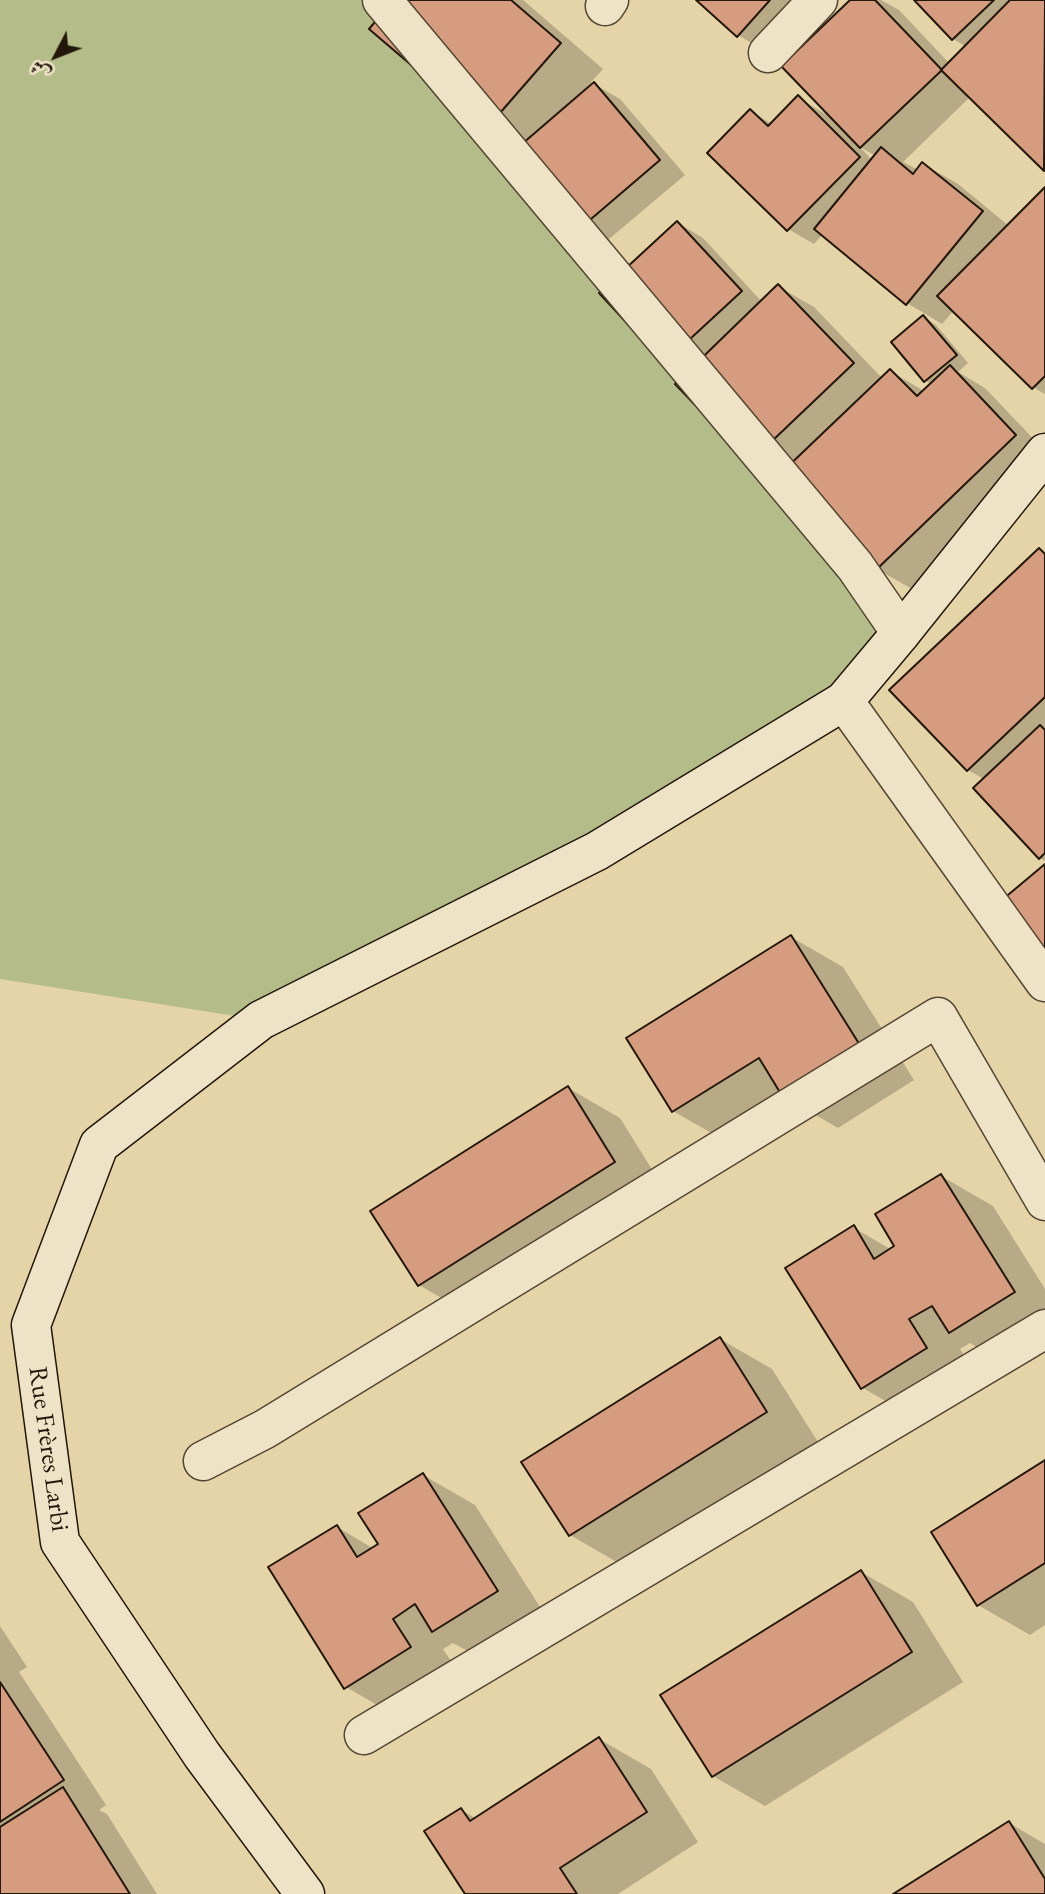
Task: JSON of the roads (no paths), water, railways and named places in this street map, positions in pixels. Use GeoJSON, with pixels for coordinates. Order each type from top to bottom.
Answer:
{"type":"FeatureCollection","features":[{"type":"Feature","properties":{"kind":"street"},"geometry":{"type":"LineString","coordinates":[[382,0],[855,566],[901,633]]}},
{"type":"Feature","properties":{"kind":"street"},"geometry":{"type":"LineString","coordinates":[[768,53],[818,0]]}},
{"type":"Feature","properties":{"kind":"street","name":"Rue Frères Larbi"},"geometry":{"type":"LineString","coordinates":[[305,1894],[202,1755],[60,1542],[32,1325],[99,1145],[261,1020],[597,851],[844,701],[1045,453]]}},
{"type":"Feature","properties":{"kind":"street"},"geometry":{"type":"LineString","coordinates":[[844,701],[1045,982]]}},
{"type":"Feature","properties":{"kind":"street"},"geometry":{"type":"LineString","coordinates":[[202,1461],[265,1429],[938,1017],[1045,1200]]}},
{"type":"Feature","properties":{"kind":"street"},"geometry":{"type":"LineString","coordinates":[[364,1735],[1045,1329]]}}]}
